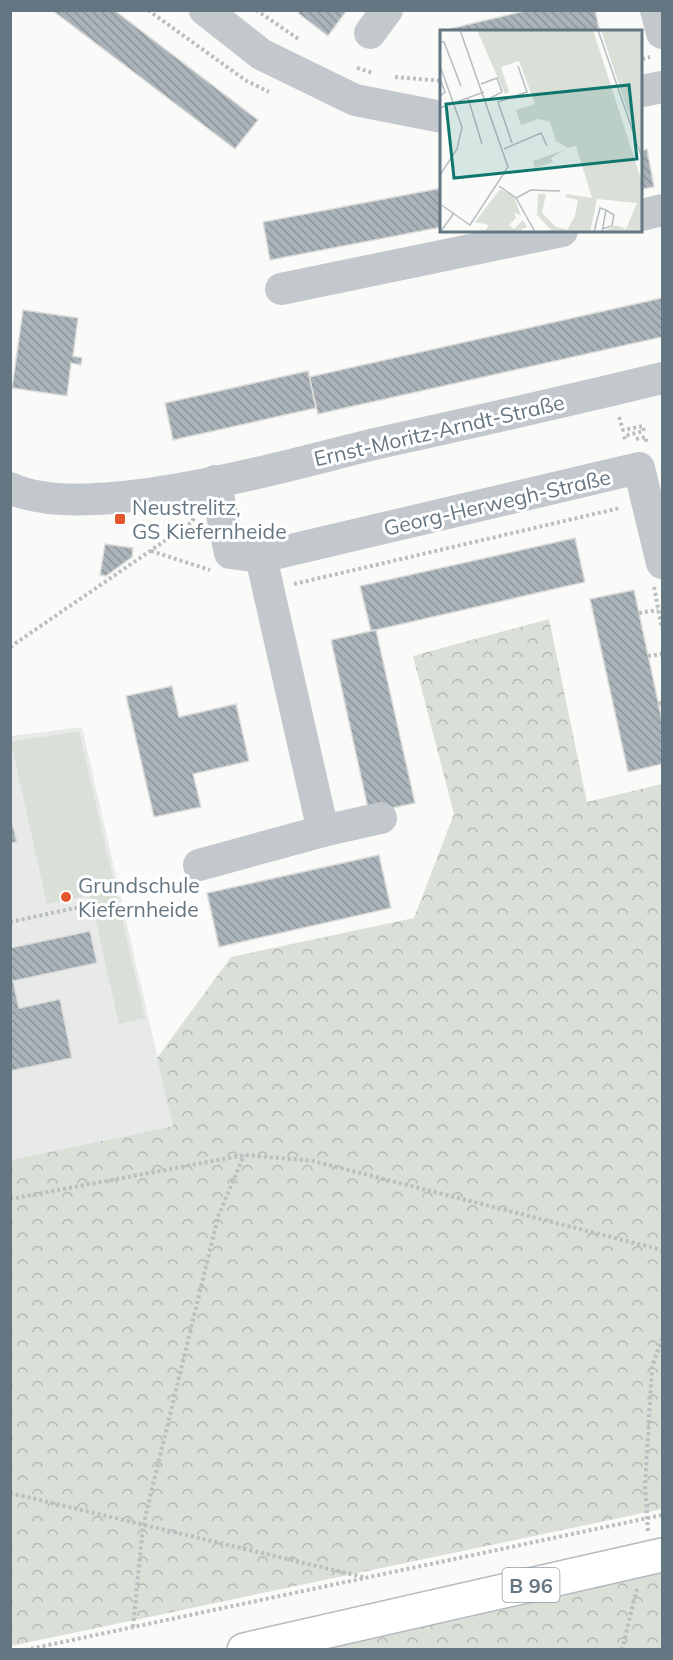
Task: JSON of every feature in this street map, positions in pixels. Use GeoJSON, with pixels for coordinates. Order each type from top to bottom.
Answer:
{"type":"FeatureCollection","features":[{"type":"Feature","properties":{"kind":"main road","name":"B 96"},"geometry":{"type":"LineString","coordinates":[[244,1650],[655,1557]]}},
{"type":"Feature","properties":{"kind":"street"},"geometry":{"type":"LineString","coordinates":[[205,10],[261,54],[355,100],[440,117]]}},
{"type":"Feature","properties":{"kind":"street"},"geometry":{"type":"LineString","coordinates":[[656,10],[663,33]]}},
{"type":"Feature","properties":{"kind":"street"},"geometry":{"type":"LineString","coordinates":[[643,92],[663,87]]}},
{"type":"Feature","properties":{"kind":"street"},"geometry":{"type":"LineString","coordinates":[[643,215],[663,210]]}},
{"type":"Feature","properties":{"kind":"street"},"geometry":{"type":"LineString","coordinates":[[281,289],[557,232]]}},
{"type":"Feature","properties":{"kind":"street","name":"Ernst-Moritz-Arndt-Straße"},"geometry":{"type":"LineString","coordinates":[[10,488],[45,500],[76,501],[124,497],[215,481],[663,378]]}},
{"type":"Feature","properties":{"kind":"street","name":"Georg-Herwegh-Straße"},"geometry":{"type":"LineString","coordinates":[[261,557],[639,468],[663,562]]}},
{"type":"Feature","properties":{"kind":"street"},"geometry":{"type":"LineString","coordinates":[[215,481],[230,553],[261,557],[323,831]]}},
{"type":"Feature","properties":{"kind":"street"},"geometry":{"type":"LineString","coordinates":[[199,865],[323,831],[381,818]]}},
{"type":"Feature","properties":{"kind":"path"},"geometry":{"type":"LineString","coordinates":[[256,10],[310,46]]}},
{"type":"Feature","properties":{"kind":"path"},"geometry":{"type":"LineString","coordinates":[[349,65],[380,76]]}},
{"type":"Feature","properties":{"kind":"path"},"geometry":{"type":"LineString","coordinates":[[392,77],[440,81]]}},
{"type":"Feature","properties":{"kind":"path"},"geometry":{"type":"LineString","coordinates":[[10,647],[191,523],[215,481]]}},
{"type":"Feature","properties":{"kind":"path"},"geometry":{"type":"LineString","coordinates":[[268,591],[647,502]]}},
{"type":"Feature","properties":{"kind":"path"},"geometry":{"type":"LineString","coordinates":[[150,551],[220,573]]}},
{"type":"Feature","properties":{"kind":"path"},"geometry":{"type":"LineString","coordinates":[[639,613],[658,610]]}},
{"type":"Feature","properties":{"kind":"path"},"geometry":{"type":"LineString","coordinates":[[648,656],[663,654]]}},
{"type":"Feature","properties":{"kind":"path"},"geometry":{"type":"LineString","coordinates":[[10,922],[89,905]]}},
{"type":"Feature","properties":{"kind":"path"},"geometry":{"type":"LineString","coordinates":[[133,1627],[143,1526],[218,1217],[245,1155]]}},
{"type":"Feature","properties":{"kind":"path"},"geometry":{"type":"LineString","coordinates":[[10,1199],[245,1155],[313,1161],[663,1250]]}},
{"type":"Feature","properties":{"kind":"path"},"geometry":{"type":"LineString","coordinates":[[622,1650],[655,1557],[645,1487],[652,1367],[663,1339]]}},
{"type":"Feature","properties":{"kind":"path"},"geometry":{"type":"LineString","coordinates":[[10,1493],[366,1578]]}},
{"type":"Feature","properties":{"kind":"path"},"geometry":{"type":"LineString","coordinates":[[26,1650],[663,1515]]}},
{"type":"Feature","properties":{"kind":"shaded area","name":"Grundschule Kiefernheide"},"geometry":{"type":"Polygon","coordinates":[[[82,727],[173,1126],[11,1160],[10,736],[82,727]]]}},
{"type":"Feature","properties":{"kind":"green space"},"geometry":{"type":"Polygon","coordinates":[[[549,619],[587,802],[662,784],[662,1509],[11,1646],[11,1160],[173,1126],[157,1058],[231,957],[414,918],[454,814],[413,656],[549,619]]]}},
{"type":"Feature","properties":{"kind":"green space"},"geometry":{"type":"Polygon","coordinates":[[[79,731],[145,1018],[119,1024],[90,895],[47,904],[11,742],[79,731]]]}},
{"type":"Feature","properties":{"kind":"green space"},"geometry":{"type":"Polygon","coordinates":[[[662,1571],[662,1649],[313,1650],[662,1571]]]}},
{"type":"Feature","properties":{"kind":"building"},"geometry":{"type":"Polygon","coordinates":[[[52,10],[114,10],[258,120],[235,149],[52,10]]]}},
{"type":"Feature","properties":{"kind":"building"},"geometry":{"type":"Polygon","coordinates":[[[300,10],[347,10],[328,36],[298,13],[300,10]]]}},
{"type":"Feature","properties":{"kind":"building"},"geometry":{"type":"Polygon","coordinates":[[[529,10],[595,10],[600,30],[449,30],[529,10]]]}},
{"type":"Feature","properties":{"kind":"building"},"geometry":{"type":"Polygon","coordinates":[[[647,149],[654,187],[643,189],[643,151],[647,149]]]}},
{"type":"Feature","properties":{"kind":"building"},"geometry":{"type":"Polygon","coordinates":[[[440,188],[440,227],[270,260],[263,222],[440,188]]]}},
{"type":"Feature","properties":{"kind":"building"},"geometry":{"type":"Polygon","coordinates":[[[662,298],[662,337],[318,414],[309,377],[662,298]]]}},
{"type":"Feature","properties":{"kind":"building"},"geometry":{"type":"Polygon","coordinates":[[[23,310],[78,318],[73,356],[82,358],[81,365],[71,363],[67,396],[12,388],[23,310]]]}},
{"type":"Feature","properties":{"kind":"building"},"geometry":{"type":"Polygon","coordinates":[[[308,371],[316,408],[173,440],[165,403],[308,371]]]}},
{"type":"Feature","properties":{"kind":"building"},"geometry":{"type":"Polygon","coordinates":[[[575,538],[585,582],[371,631],[360,586],[575,538]]]}},
{"type":"Feature","properties":{"kind":"building"},"geometry":{"type":"Polygon","coordinates":[[[105,544],[133,548],[132,557],[106,576],[100,575],[105,544]]]}},
{"type":"Feature","properties":{"kind":"building"},"geometry":{"type":"Polygon","coordinates":[[[634,590],[662,720],[662,764],[628,772],[590,599],[634,590]]]}},
{"type":"Feature","properties":{"kind":"building"},"geometry":{"type":"Polygon","coordinates":[[[376,630],[415,803],[369,813],[331,640],[376,630]]]}},
{"type":"Feature","properties":{"kind":"building"},"geometry":{"type":"Polygon","coordinates":[[[172,686],[179,717],[236,704],[249,761],[193,774],[201,807],[154,817],[126,696],[172,686]]]}},
{"type":"Feature","properties":{"kind":"building"},"geometry":{"type":"Polygon","coordinates":[[[12,822],[17,842],[10,843],[10,823],[12,822]]]}},
{"type":"Feature","properties":{"kind":"building"},"geometry":{"type":"Polygon","coordinates":[[[379,855],[391,908],[219,947],[207,893],[379,855]]]}},
{"type":"Feature","properties":{"kind":"building"},"geometry":{"type":"Polygon","coordinates":[[[90,931],[97,963],[13,981],[19,1008],[60,999],[72,1058],[10,1071],[10,948],[90,931]]]}},
{"type":"Feature","properties":{"kind":"place","name":"Neustrelitz, GS Kiefernheide"},"geometry":{"type":"Point","coordinates":[120,519]}},
{"type":"Feature","properties":{"kind":"place","name":"Grundschule Kiefernheide"},"geometry":{"type":"Point","coordinates":[66,897]}}]}
